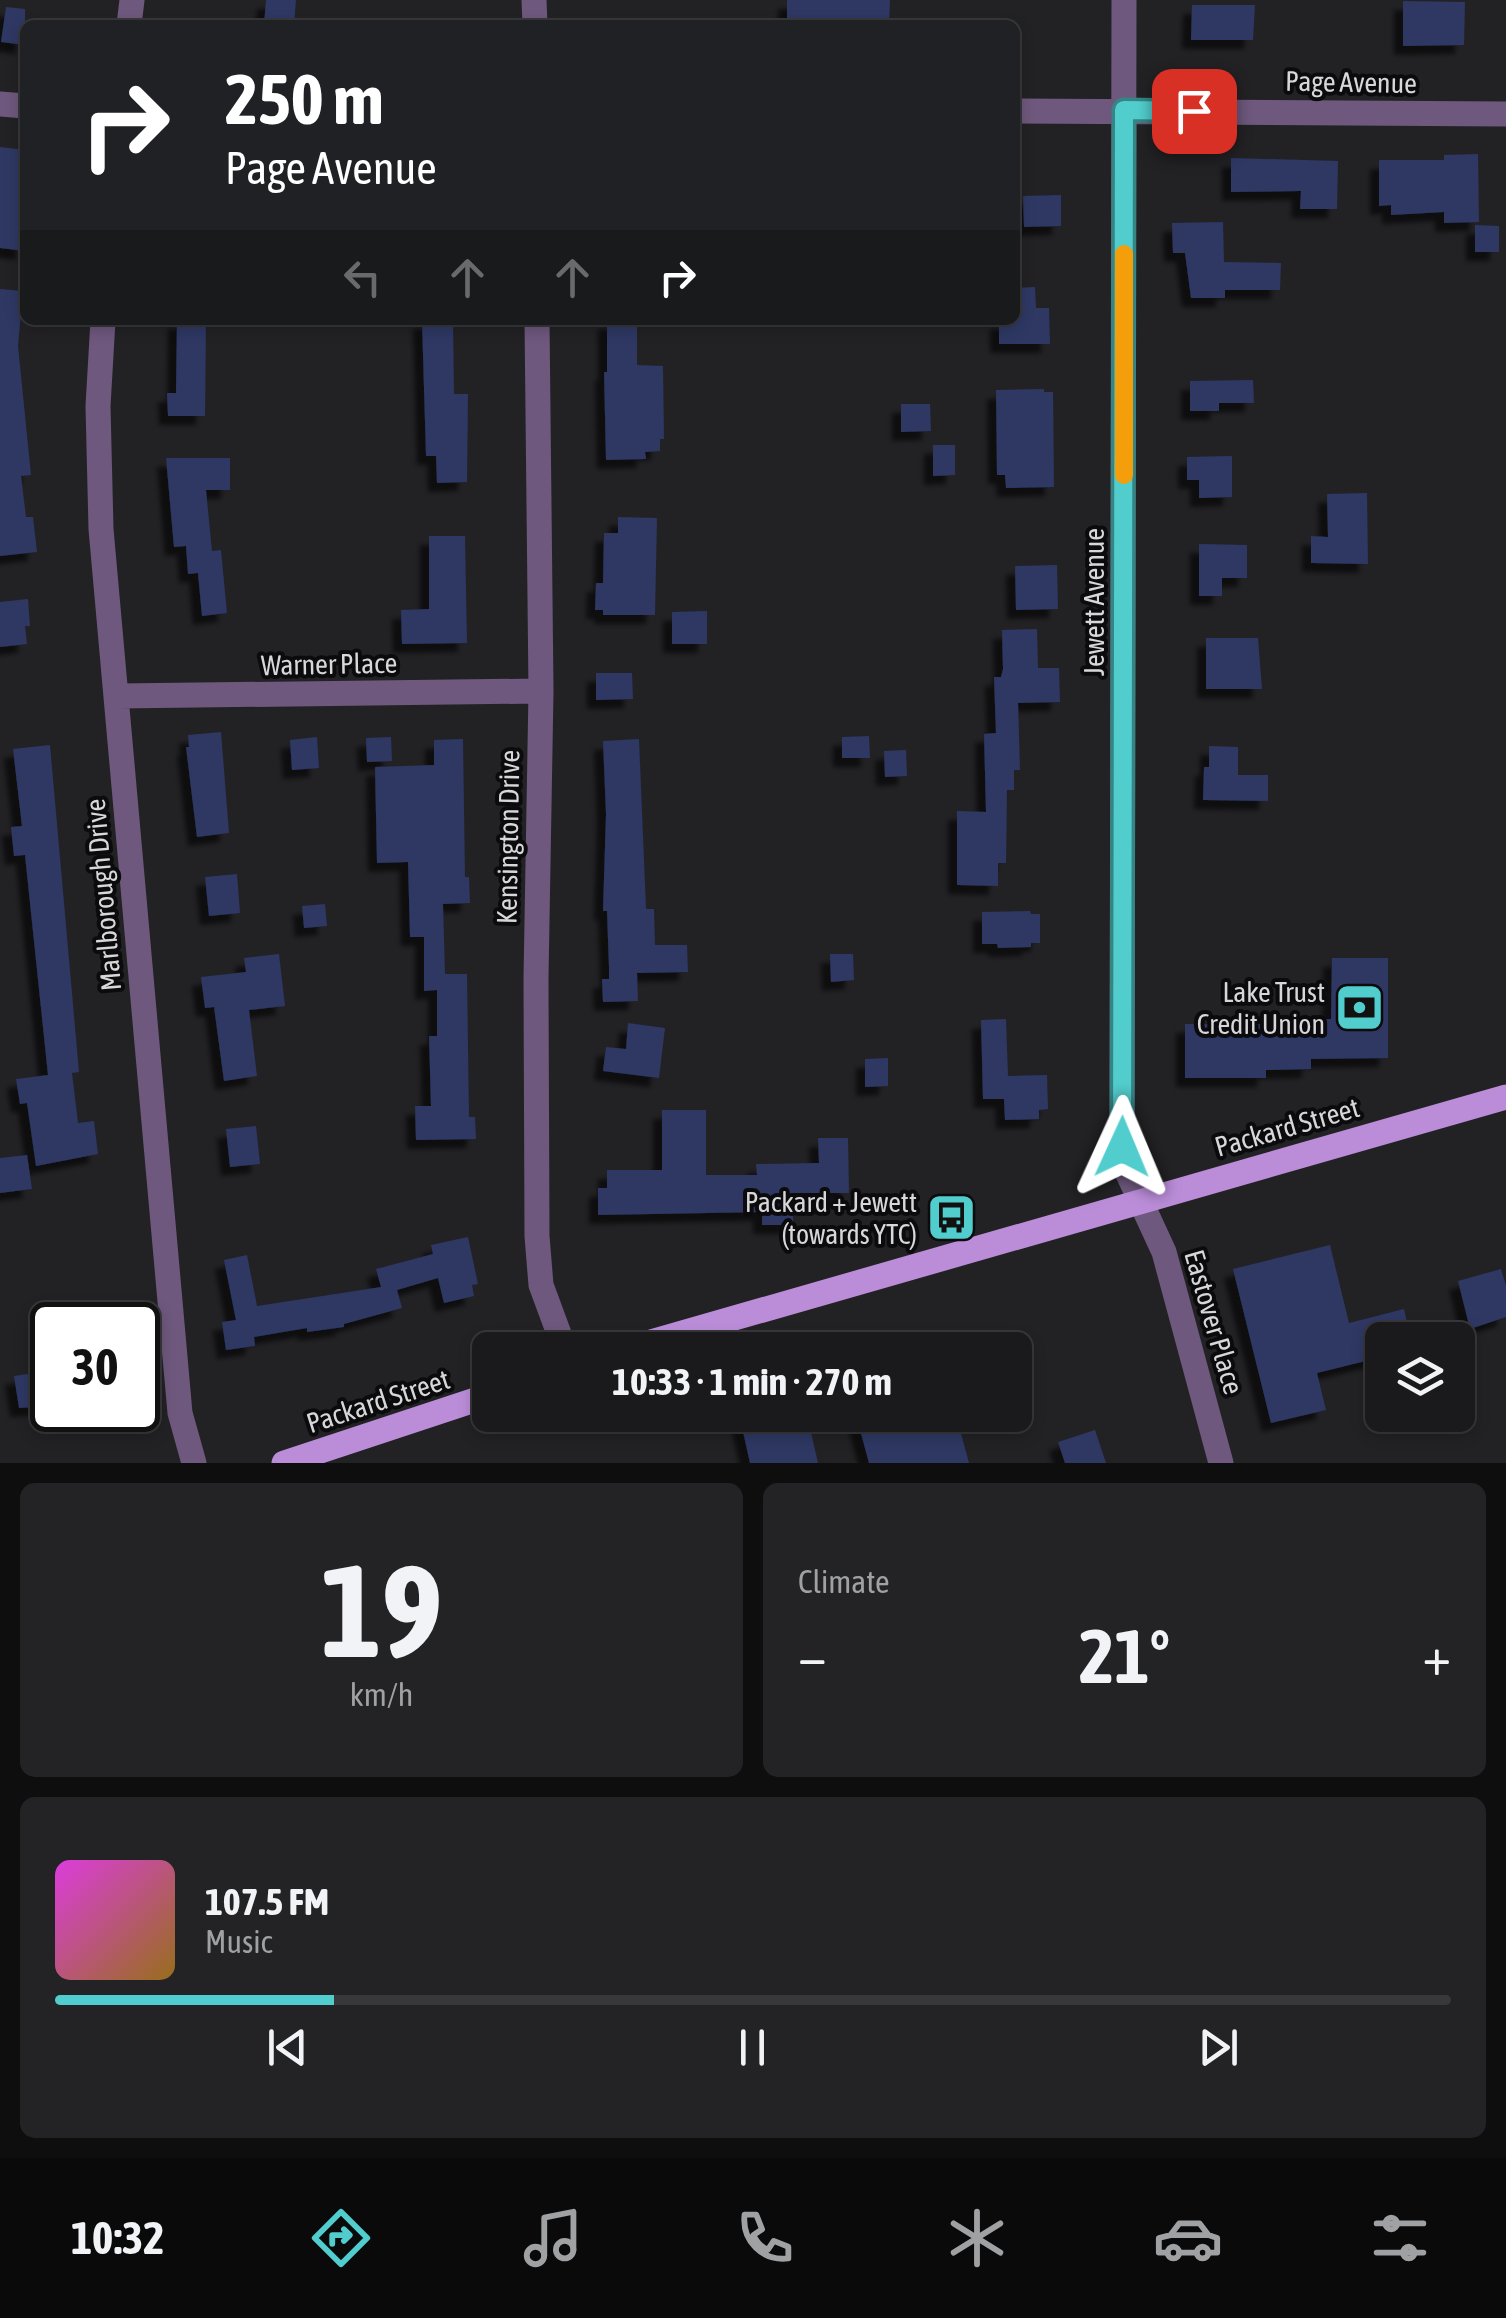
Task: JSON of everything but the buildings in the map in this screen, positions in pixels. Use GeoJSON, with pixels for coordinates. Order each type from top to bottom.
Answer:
{"type":"FeatureCollection","features":[{"type":"Feature","properties":{"kind":"main road","name":"Packard Street"},"geometry":{"type":"LineString","coordinates":[[685,1332],[1506,1097]]}},
{"type":"Feature","properties":{"kind":"main road","name":"Packard Street"},"geometry":{"type":"LineString","coordinates":[[284,1463],[472,1401]]}},
{"type":"Feature","properties":{"kind":"street","name":"Jewett Avenue"},"geometry":{"type":"LineString","coordinates":[[1124,0],[1122,1147],[1128,1174],[1141,1200]]}},
{"type":"Feature","properties":{"kind":"street","name":"Page Avenue"},"geometry":{"type":"LineString","coordinates":[[1020,110],[1506,114]]}},
{"type":"Feature","properties":{"kind":"street","name":"Marlborough Drive"},"geometry":{"type":"LineString","coordinates":[[103,325],[98,406],[101,529],[180,1413],[194,1463]]}},
{"type":"Feature","properties":{"kind":"street","name":"Kensington Drive"},"geometry":{"type":"LineString","coordinates":[[537,325],[537,1236],[541,1285],[558,1332]]}},
{"type":"Feature","properties":{"kind":"street","name":"Warner Place"},"geometry":{"type":"LineString","coordinates":[[118,696],[540,691]]}},
{"type":"Feature","properties":{"kind":"street","name":"Eastover Place"},"geometry":{"type":"LineString","coordinates":[[1141,1200],[1164,1252],[1221,1463]]}},
{"type":"Feature","properties":{"kind":"slow traffic"},"geometry":{"type":"LineString","coordinates":[[1124,254],[1124,475]]}},
{"type":"Feature","properties":{"kind":"place","name":"Lake Trust Credit Union"},"geometry":{"type":"Point","coordinates":[1360,1008]}},
{"type":"Feature","properties":{"kind":"place","name":"Packard + Jewett (towards YTC)"},"geometry":{"type":"Point","coordinates":[952,1218]}},
{"type":"Feature","properties":{"kind":"route"},"geometry":{"type":"LineString","coordinates":[[1122,1147],[1124,110],[1194,111]]}}]}
